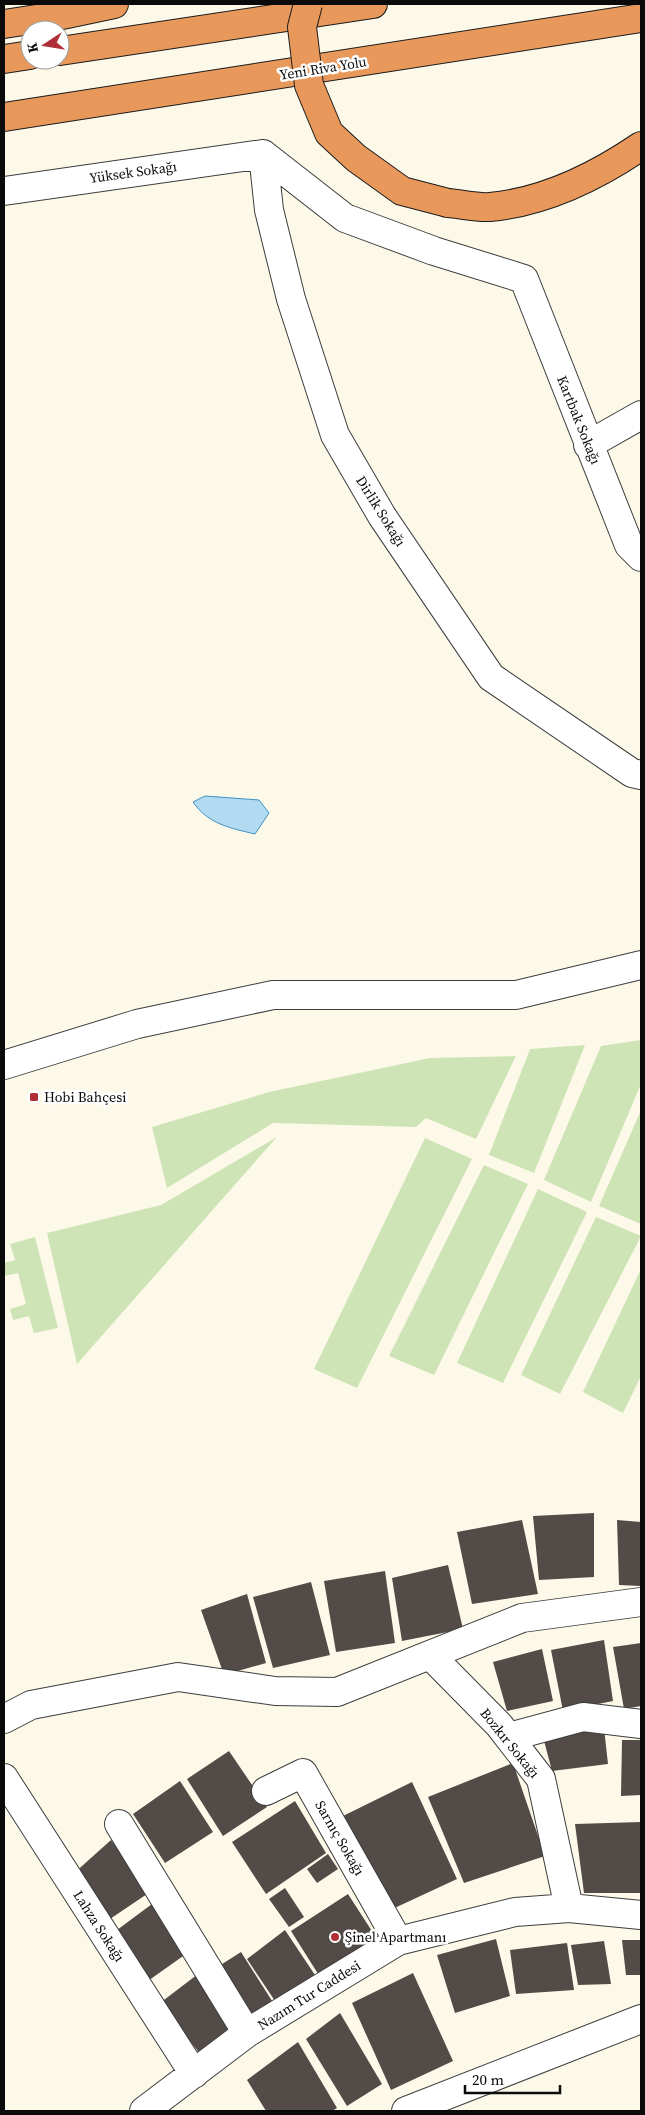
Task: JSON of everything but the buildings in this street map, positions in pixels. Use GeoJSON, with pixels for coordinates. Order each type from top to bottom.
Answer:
{"type":"FeatureCollection","features":[{"type":"Feature","properties":{"kind":"highway"},"geometry":{"type":"LineString","coordinates":[[4,24],[62,15],[114,4]]}},
{"type":"Feature","properties":{"kind":"highway"},"geometry":{"type":"LineString","coordinates":[[308,4],[302,27],[309,85],[329,133],[356,158],[402,191],[448,203],[489,207],[550,194],[614,165],[641,146]]}},
{"type":"Feature","properties":{"kind":"highway"},"geometry":{"type":"LineString","coordinates":[[70,49],[373,4]]}},
{"type":"Feature","properties":{"kind":"highway","name":"Yeni Riva Yolu"},"geometry":{"type":"LineString","coordinates":[[4,117],[641,18]]}},
{"type":"Feature","properties":{"kind":"highway"},"geometry":{"type":"LineString","coordinates":[[4,59],[20,57]]}},
{"type":"Feature","properties":{"kind":"highway"},"geometry":{"type":"LineString","coordinates":[[614,165],[641,159]]}},
{"type":"Feature","properties":{"kind":"street","name":"Yüksek Sokağı"},"geometry":{"type":"LineString","coordinates":[[4,191],[263,154]]}},
{"type":"Feature","properties":{"kind":"street","name":"Kartbak Sokağı"},"geometry":{"type":"LineString","coordinates":[[263,154],[345,218],[434,251],[524,279],[588,445],[629,544],[641,557]]}},
{"type":"Feature","properties":{"kind":"street","name":"Dirlik Sokağı"},"geometry":{"type":"LineString","coordinates":[[263,154],[269,210],[291,299],[332,426],[335,435],[382,516],[491,677],[632,773],[641,775]]}},
{"type":"Feature","properties":{"kind":"street"},"geometry":{"type":"LineString","coordinates":[[588,445],[641,415]]}},
{"type":"Feature","properties":{"kind":"street"},"geometry":{"type":"LineString","coordinates":[[4,1065],[137,1024],[273,995],[516,995],[641,965]]}},
{"type":"Feature","properties":{"kind":"street"},"geometry":{"type":"LineString","coordinates":[[4,1719],[31,1705],[178,1677],[275,1690],[337,1692],[522,1618],[641,1602]]}},
{"type":"Feature","properties":{"kind":"street","name":"Bozkır Sokağı"},"geometry":{"type":"LineString","coordinates":[[430,1655],[509,1737],[541,1779],[570,1908]]}},
{"type":"Feature","properties":{"kind":"street"},"geometry":{"type":"LineString","coordinates":[[509,1737],[583,1717],[641,1724]]}},
{"type":"Feature","properties":{"kind":"street","name":"Sarnıç Sokağı"},"geometry":{"type":"LineString","coordinates":[[266,1792],[303,1773],[398,1941]]}},
{"type":"Feature","properties":{"kind":"street","name":"Lahza Sokağı"},"geometry":{"type":"LineString","coordinates":[[4,1778],[194,2074]]}},
{"type":"Feature","properties":{"kind":"street"},"geometry":{"type":"LineString","coordinates":[[119,1824],[247,2033]]}},
{"type":"Feature","properties":{"kind":"street","name":"Nazım Tur Caddesi"},"geometry":{"type":"LineString","coordinates":[[144,2111],[247,2033],[398,1941],[516,1912],[570,1908],[641,1914]]}},
{"type":"Feature","properties":{"kind":"street"},"geometry":{"type":"LineString","coordinates":[[406,2111],[641,2019]]}},
{"type":"Feature","properties":{"kind":"green space"},"geometry":{"type":"Polygon","coordinates":[[[641,1040],[641,1084],[591,1202],[544,1180],[601,1046],[641,1040]]]}},
{"type":"Feature","properties":{"kind":"green space"},"geometry":{"type":"Polygon","coordinates":[[[585,1045],[534,1173],[489,1155],[530,1049],[585,1045]]]}},
{"type":"Feature","properties":{"kind":"green space"},"geometry":{"type":"Polygon","coordinates":[[[516,1056],[476,1139],[426,1118],[416,1127],[273,1123],[167,1188],[152,1127],[269,1092],[430,1058],[516,1056]]]}},
{"type":"Feature","properties":{"kind":"green space"},"geometry":{"type":"Polygon","coordinates":[[[641,1110],[641,1224],[599,1206],[641,1110]]]}},
{"type":"Feature","properties":{"kind":"green space"},"geometry":{"type":"Polygon","coordinates":[[[277,1137],[77,1364],[47,1233],[161,1205],[277,1137]]]}},
{"type":"Feature","properties":{"kind":"green space"},"geometry":{"type":"Polygon","coordinates":[[[425,1138],[472,1159],[357,1388],[314,1369],[425,1138]]]}},
{"type":"Feature","properties":{"kind":"green space"},"geometry":{"type":"Polygon","coordinates":[[[484,1165],[528,1184],[434,1375],[389,1356],[484,1165]]]}},
{"type":"Feature","properties":{"kind":"green space"},"geometry":{"type":"Polygon","coordinates":[[[538,1189],[587,1212],[503,1383],[457,1363],[538,1189]]]}},
{"type":"Feature","properties":{"kind":"green space"},"geometry":{"type":"Polygon","coordinates":[[[596,1217],[641,1236],[560,1394],[521,1375],[596,1217]]]}},
{"type":"Feature","properties":{"kind":"green space"},"geometry":{"type":"Polygon","coordinates":[[[35,1237],[58,1328],[34,1333],[29,1316],[13,1320],[10,1309],[26,1304],[18,1273],[4,1276],[4,1263],[15,1260],[10,1244],[35,1237]]]}},
{"type":"Feature","properties":{"kind":"green space"},"geometry":{"type":"Polygon","coordinates":[[[641,1269],[641,1376],[623,1413],[583,1392],[641,1269]]]}},
{"type":"Feature","properties":{"kind":"water"},"geometry":{"type":"Polygon","coordinates":[[[205,796],[259,800],[269,813],[255,834],[237,830],[213,820],[193,802],[205,796]]]}},
{"type":"Feature","properties":{"kind":"place","name":"Hobi Bahçesi"},"geometry":{"type":"Point","coordinates":[34,1097]}},
{"type":"Feature","properties":{"kind":"place","name":"Şinel Apartmanı"},"geometry":{"type":"Point","coordinates":[335,1937]}}]}
